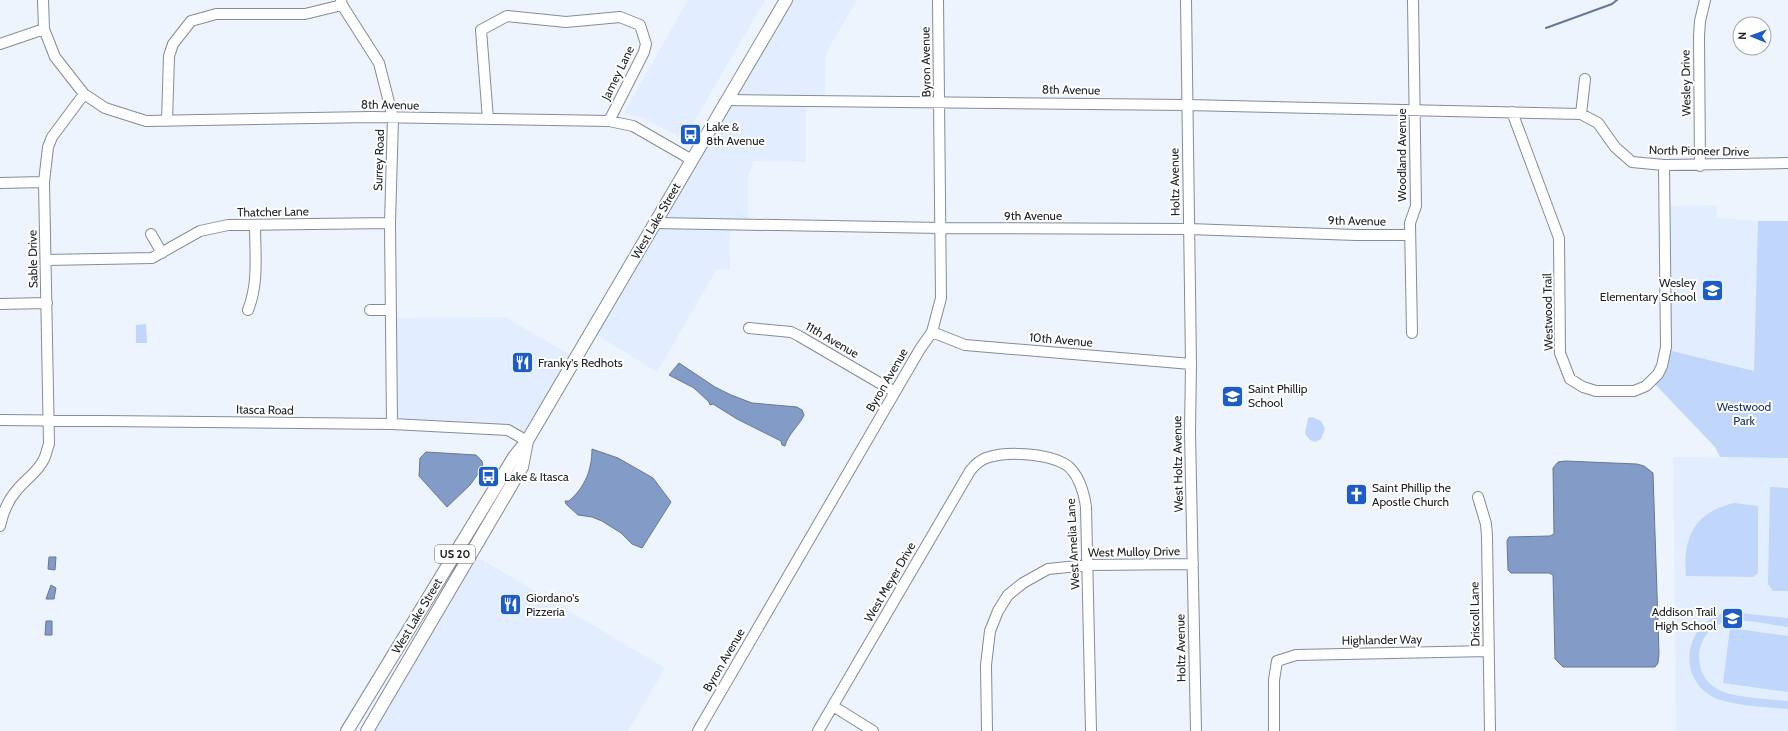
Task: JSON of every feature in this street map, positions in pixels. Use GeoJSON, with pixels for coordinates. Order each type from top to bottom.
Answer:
{"type":"FeatureCollection","features":[{"type":"Feature","properties":{"kind":"main road","name":"West Lake Street"},"geometry":{"type":"LineString","coordinates":[[347,731],[517,452],[527,442],[786,0]]}},
{"type":"Feature","properties":{"kind":"main road","name":"West Lake Street"},"geometry":{"type":"LineString","coordinates":[[367,731],[522,467],[527,442]]}},
{"type":"Feature","properties":{"kind":"street"},"geometry":{"type":"LineString","coordinates":[[43,0],[44,29],[55,57],[84,94]]}},
{"type":"Feature","properties":{"kind":"street","name":"Byron Avenue"},"geometry":{"type":"LineString","coordinates":[[698,731],[895,392],[932,332],[941,298],[938,0]]}},
{"type":"Feature","properties":{"kind":"street","name":"Holtz Avenue"},"geometry":{"type":"LineString","coordinates":[[1186,0],[1191,364]]}},
{"type":"Feature","properties":{"kind":"street","name":"Woodland Avenue"},"geometry":{"type":"LineString","coordinates":[[1412,333],[1410,223],[1416,206],[1414,0]]}},
{"type":"Feature","properties":{"kind":"street","name":"Wesley Drive"},"geometry":{"type":"LineString","coordinates":[[1700,166],[1698,36],[1705,0]]}},
{"type":"Feature","properties":{"kind":"street"},"geometry":{"type":"LineString","coordinates":[[167,121],[169,56],[173,44],[191,21],[216,14],[305,14],[342,3]]}},
{"type":"Feature","properties":{"kind":"street","name":"Surrey Road"},"geometry":{"type":"LineString","coordinates":[[342,3],[380,63],[393,118],[390,223],[392,424]]}},
{"type":"Feature","properties":{"kind":"street","name":"Jamey Lane"},"geometry":{"type":"LineString","coordinates":[[488,120],[481,30],[507,16],[566,22],[620,17],[640,25],[646,44],[644,52],[609,121]]}},
{"type":"Feature","properties":{"kind":"street"},"geometry":{"type":"LineString","coordinates":[[0,44],[44,29]]}},
{"type":"Feature","properties":{"kind":"street"},"geometry":{"type":"LineString","coordinates":[[1581,114],[1585,79]]}},
{"type":"Feature","properties":{"kind":"street","name":"8th Avenue"},"geometry":{"type":"LineString","coordinates":[[84,94],[105,108],[114,112],[146,121],[393,118],[609,121],[633,126],[692,160]]}},
{"type":"Feature","properties":{"kind":"street","name":"Sable Drive"},"geometry":{"type":"LineString","coordinates":[[0,526],[8,502],[17,490],[37,471],[44,459],[49,444],[44,182],[48,147],[52,137],[84,94]]}},
{"type":"Feature","properties":{"kind":"street","name":"8th Avenue"},"geometry":{"type":"LineString","coordinates":[[727,100],[1187,105],[1415,110]]}},
{"type":"Feature","properties":{"kind":"street","name":"North Pioneer Drive"},"geometry":{"type":"LineString","coordinates":[[1415,110],[1581,114],[1598,122],[1615,147],[1632,162],[1700,166],[1788,163]]}},
{"type":"Feature","properties":{"kind":"street","name":"Westwood Trail"},"geometry":{"type":"LineString","coordinates":[[1512,112],[1560,244],[1560,353],[1570,379],[1583,387],[1596,391],[1634,391],[1646,386],[1658,374],[1662,366],[1666,347],[1664,165]]}},
{"type":"Feature","properties":{"kind":"street"},"geometry":{"type":"LineString","coordinates":[[0,183],[44,182]]}},
{"type":"Feature","properties":{"kind":"street","name":"Thatcher Lane"},"geometry":{"type":"LineString","coordinates":[[46,260],[152,258],[200,231],[228,226],[390,223]]}},
{"type":"Feature","properties":{"kind":"street","name":"9th Avenue"},"geometry":{"type":"LineString","coordinates":[[655,223],[941,228],[1189,229],[1356,235],[1410,235]]}},
{"type":"Feature","properties":{"kind":"street"},"geometry":{"type":"LineString","coordinates":[[248,310],[253,297],[256,276],[255,225]]}},
{"type":"Feature","properties":{"kind":"street"},"geometry":{"type":"LineString","coordinates":[[151,234],[162,253]]}},
{"type":"Feature","properties":{"kind":"street"},"geometry":{"type":"LineString","coordinates":[[0,304],[47,303]]}},
{"type":"Feature","properties":{"kind":"street"},"geometry":{"type":"LineString","coordinates":[[370,310],[391,310]]}},
{"type":"Feature","properties":{"kind":"street","name":"11th Avenue"},"geometry":{"type":"LineString","coordinates":[[750,328],[795,334],[895,392]]}},
{"type":"Feature","properties":{"kind":"street","name":"10th Avenue"},"geometry":{"type":"LineString","coordinates":[[932,332],[965,345],[1191,364]]}},
{"type":"Feature","properties":{"kind":"street","name":"West Holtz Avenue"},"geometry":{"type":"LineString","coordinates":[[1191,364],[1190,432],[1193,564]]}},
{"type":"Feature","properties":{"kind":"street","name":"Itasca Road"},"geometry":{"type":"LineString","coordinates":[[0,420],[392,424],[508,430],[527,442]]}},
{"type":"Feature","properties":{"kind":"street","name":"West Amelia Lane"},"geometry":{"type":"LineString","coordinates":[[970,472],[985,458],[1005,454],[1048,458],[1065,464],[1074,473],[1084,493],[1086,507],[1088,565],[1091,731]]}},
{"type":"Feature","properties":{"kind":"street","name":"West Meyer Drive"},"geometry":{"type":"LineString","coordinates":[[818,731],[970,472]]}},
{"type":"Feature","properties":{"kind":"street","name":"Driscoll Lane"},"geometry":{"type":"LineString","coordinates":[[1478,497],[1486,524],[1490,731]]}},
{"type":"Feature","properties":{"kind":"street","name":"Holtz Avenue"},"geometry":{"type":"LineString","coordinates":[[1193,564],[1196,731]]}},
{"type":"Feature","properties":{"kind":"street","name":"West Mulloy Drive"},"geometry":{"type":"LineString","coordinates":[[987,731],[986,655],[990,631],[998,611],[1008,595],[1042,571],[1088,565],[1193,564]]}},
{"type":"Feature","properties":{"kind":"street","name":"Highlander Way"},"geometry":{"type":"LineString","coordinates":[[1274,731],[1274,680],[1278,661],[1296,655],[1488,651]]}},
{"type":"Feature","properties":{"kind":"street"},"geometry":{"type":"LineString","coordinates":[[833,706],[873,731]]}},
{"type":"Feature","properties":{"kind":"shaded area"},"geometry":{"type":"Polygon","coordinates":[[[688,0],[765,0],[684,139],[641,117],[624,113],[688,0]]]}},
{"type":"Feature","properties":{"kind":"shaded area"},"geometry":{"type":"Polygon","coordinates":[[[788,0],[857,0],[826,53],[825,102],[806,102],[806,162],[754,161],[748,176],[748,223],[658,222],[788,0]]]}},
{"type":"Feature","properties":{"kind":"shaded area","name":"Wesley Elementary School"},"geometry":{"type":"Polygon","coordinates":[[[1716,205],[1717,218],[1758,221],[1754,371],[1668,350],[1667,206],[1716,205]]]}},
{"type":"Feature","properties":{"kind":"shaded area"},"geometry":{"type":"Polygon","coordinates":[[[655,225],[730,226],[730,270],[717,269],[657,372],[594,333],[655,225]]]}},
{"type":"Feature","properties":{"kind":"shaded area"},"geometry":{"type":"Polygon","coordinates":[[[505,317],[574,357],[527,440],[508,428],[393,423],[393,318],[505,317]]]}},
{"type":"Feature","properties":{"kind":"shaded area"},"geometry":{"type":"Polygon","coordinates":[[[679,363],[715,387],[731,395],[752,403],[797,407],[802,410],[804,415],[786,442],[785,446],[782,445],[781,441],[737,419],[713,404],[710,405],[709,402],[694,388],[669,375],[679,363]]]}},
{"type":"Feature","properties":{"kind":"shaded area"},"geometry":{"type":"Polygon","coordinates":[[[592,449],[618,458],[653,478],[671,502],[642,548],[632,544],[621,533],[602,521],[592,517],[578,515],[566,504],[565,501],[569,501],[575,496],[586,478],[591,464],[592,449]]]}},
{"type":"Feature","properties":{"kind":"shaded area"},"geometry":{"type":"Polygon","coordinates":[[[426,452],[476,455],[482,461],[483,467],[470,485],[447,507],[419,476],[420,458],[426,452]]]}},
{"type":"Feature","properties":{"kind":"shaded area","name":"Addison Trail High School"},"geometry":{"type":"Polygon","coordinates":[[[1673,457],[1788,458],[1788,731],[1676,731],[1673,457]]]}},
{"type":"Feature","properties":{"kind":"shaded area"},"geometry":{"type":"Polygon","coordinates":[[[1558,462],[1637,464],[1644,466],[1653,473],[1659,653],[1658,663],[1655,667],[1563,667],[1555,659],[1553,575],[1549,573],[1511,573],[1508,570],[1507,541],[1509,537],[1550,536],[1554,534],[1553,468],[1558,462]]]}},
{"type":"Feature","properties":{"kind":"shaded area"},"geometry":{"type":"Polygon","coordinates":[[[474,555],[665,668],[628,731],[370,731],[474,555]]]}},
{"type":"Feature","properties":{"kind":"shaded area"},"geometry":{"type":"Polygon","coordinates":[[[49,557],[56,557],[55,570],[48,569],[49,557]]]}},
{"type":"Feature","properties":{"kind":"shaded area"},"geometry":{"type":"Polygon","coordinates":[[[51,585],[56,588],[54,599],[46,599],[51,585]]]}},
{"type":"Feature","properties":{"kind":"shaded area"},"geometry":{"type":"Polygon","coordinates":[[[46,621],[52,621],[52,635],[45,635],[46,621]]]}},
{"type":"Feature","properties":{"kind":"green space","name":"Westwood Park"},"geometry":{"type":"Polygon","coordinates":[[[1758,221],[1788,221],[1788,458],[1720,457],[1715,447],[1653,382],[1668,350],[1754,371],[1758,221]]]}},
{"type":"Feature","properties":{"kind":"green space"},"geometry":{"type":"Polygon","coordinates":[[[146,324],[147,343],[136,343],[136,325],[146,324]]]}},
{"type":"Feature","properties":{"kind":"green space"},"geometry":{"type":"Polygon","coordinates":[[[1312,417],[1321,421],[1325,429],[1321,439],[1315,442],[1310,440],[1305,434],[1308,418],[1312,417]]]}},
{"type":"Feature","properties":{"kind":"green space"},"geometry":{"type":"Polygon","coordinates":[[[1770,487],[1788,488],[1788,591],[1773,591],[1768,584],[1770,487]]]}},
{"type":"Feature","properties":{"kind":"green space"},"geometry":{"type":"Polygon","coordinates":[[[1734,503],[1758,506],[1758,573],[1753,577],[1686,576],[1686,550],[1694,529],[1700,520],[1709,513],[1720,507],[1734,503]]]}},
{"type":"Feature","properties":{"kind":"green space"},"geometry":{"type":"Polygon","coordinates":[[[1730,612],[1788,618],[1788,627],[1739,620],[1725,622],[1714,627],[1706,634],[1701,644],[1699,654],[1703,675],[1710,683],[1726,693],[1762,699],[1788,701],[1788,709],[1749,706],[1720,700],[1713,697],[1700,687],[1693,675],[1689,662],[1690,648],[1695,636],[1704,625],[1715,616],[1730,612]]]}},
{"type":"Feature","properties":{"kind":"green space"},"geometry":{"type":"Polygon","coordinates":[[[1730,628],[1788,636],[1788,692],[1723,683],[1730,628]]]}},
{"type":"Feature","properties":{"kind":"waterway"},"geometry":{"type":"LineString","coordinates":[[1546,28],[1612,4],[1617,0]]}},
{"type":"Feature","properties":{"kind":"place","name":"Lake & 8th Avenue"},"geometry":{"type":"Point","coordinates":[690,134]}},
{"type":"Feature","properties":{"kind":"place","name":"Wesley Elementary School"},"geometry":{"type":"Point","coordinates":[1712,290]}},
{"type":"Feature","properties":{"kind":"place","name":"Franky's Redhots"},"geometry":{"type":"Point","coordinates":[523,363]}},
{"type":"Feature","properties":{"kind":"place","name":"Saint Phillip School"},"geometry":{"type":"Point","coordinates":[1232,396]}},
{"type":"Feature","properties":{"kind":"place","name":"Lake & Itasca"},"geometry":{"type":"Point","coordinates":[489,477]}},
{"type":"Feature","properties":{"kind":"place","name":"Saint Phillip the Apostle Church"},"geometry":{"type":"Point","coordinates":[1356,495]}},
{"type":"Feature","properties":{"kind":"place","name":"Giordano's Pizzeria"},"geometry":{"type":"Point","coordinates":[510,605]}},
{"type":"Feature","properties":{"kind":"place","name":"Addison Trail High School"},"geometry":{"type":"Point","coordinates":[1732,619]}}]}
